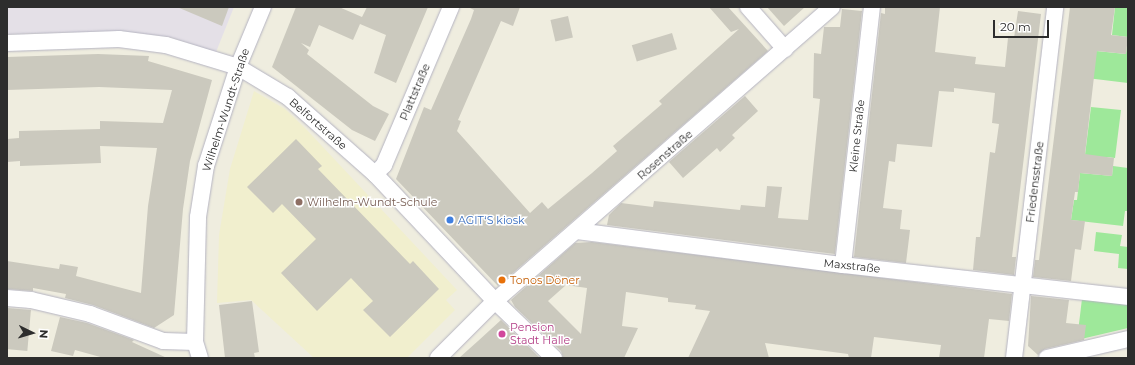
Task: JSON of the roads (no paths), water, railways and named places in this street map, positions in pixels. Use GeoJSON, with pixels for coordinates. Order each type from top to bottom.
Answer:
{"type":"FeatureCollection","features":[{"type":"Feature","properties":{"kind":"street","name":"Wilhelm-Wundt-Straße"},"geometry":{"type":"LineString","coordinates":[[200,358],[195,342],[198,217],[206,166],[238,67],[263,7]]}},
{"type":"Feature","properties":{"kind":"street","name":"Plattstraße"},"geometry":{"type":"LineString","coordinates":[[375,174],[384,165],[451,7]]}},
{"type":"Feature","properties":{"kind":"street"},"geometry":{"type":"LineString","coordinates":[[748,7],[785,49]]}},
{"type":"Feature","properties":{"kind":"street","name":"Rosenstraße"},"geometry":{"type":"LineString","coordinates":[[438,358],[495,301],[832,7]]}},
{"type":"Feature","properties":{"kind":"street","name":"Kleine Straße"},"geometry":{"type":"LineString","coordinates":[[843,266],[872,7]]}},
{"type":"Feature","properties":{"kind":"street","name":"Friedensstraße"},"geometry":{"type":"LineString","coordinates":[[1014,358],[1056,7]]}},
{"type":"Feature","properties":{"kind":"street","name":"Belfortstraße"},"geometry":{"type":"LineString","coordinates":[[7,43],[119,39],[166,45],[238,67],[288,97],[375,174],[495,301],[554,358]]}},
{"type":"Feature","properties":{"kind":"street","name":"Maxstraße"},"geometry":{"type":"LineString","coordinates":[[577,231],[843,266],[1023,284],[1128,297]]}},
{"type":"Feature","properties":{"kind":"street"},"geometry":{"type":"LineString","coordinates":[[7,298],[31,300],[90,314],[163,341],[195,342]]}},
{"type":"Feature","properties":{"kind":"street"},"geometry":{"type":"LineString","coordinates":[[1047,358],[1128,339]]}},
{"type":"Feature","properties":{"kind":"place","name":"Wilhelm-Wundt-Schule"},"geometry":{"type":"Point","coordinates":[299,202]}},
{"type":"Feature","properties":{"kind":"place","name":"AGIT‘S kiosk"},"geometry":{"type":"Point","coordinates":[450,220]}},
{"type":"Feature","properties":{"kind":"place","name":"Tonos Döner"},"geometry":{"type":"Point","coordinates":[502,280]}},
{"type":"Feature","properties":{"kind":"place","name":"Pension Stadt Halle"},"geometry":{"type":"Point","coordinates":[502,334]}}]}
